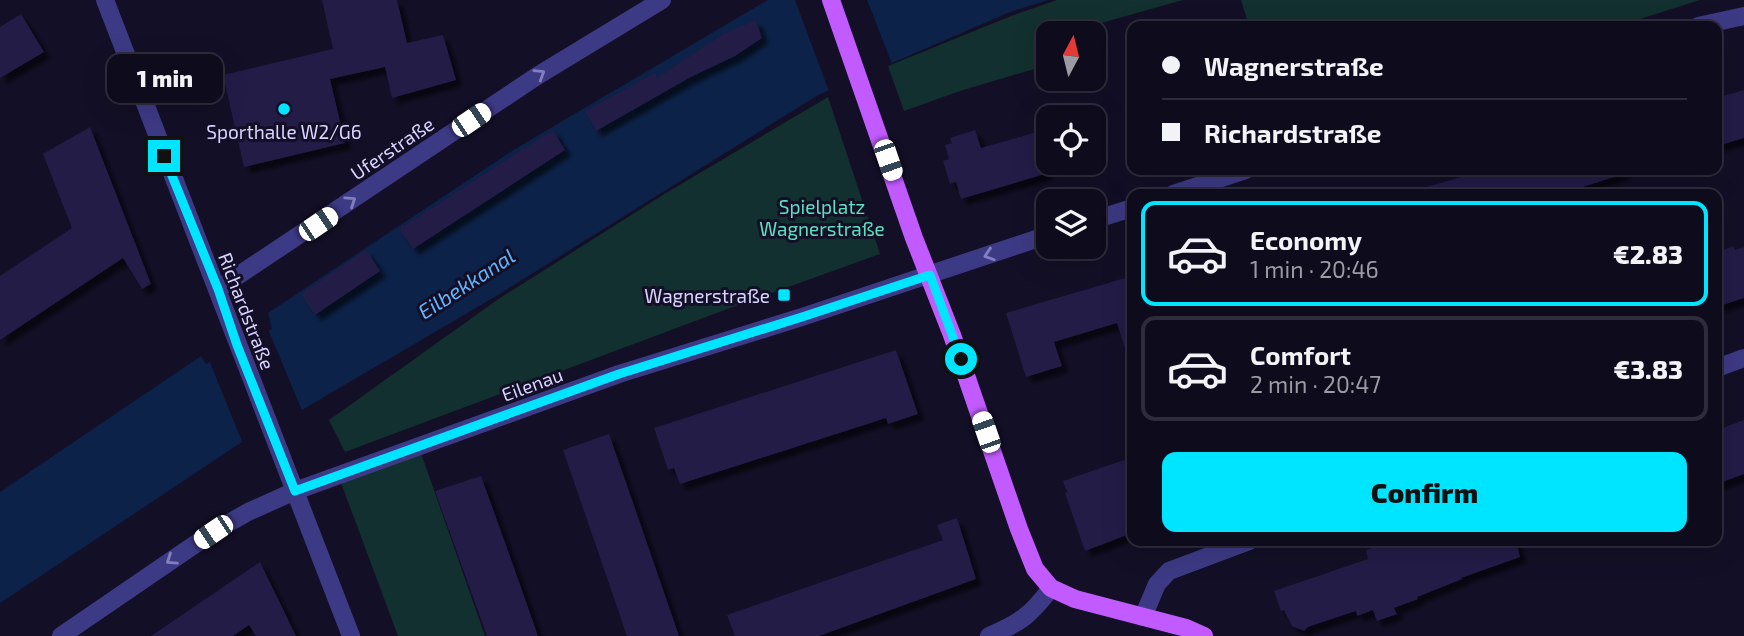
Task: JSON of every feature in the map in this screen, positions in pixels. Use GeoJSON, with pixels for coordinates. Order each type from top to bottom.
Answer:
{"type":"FeatureCollection","features":[{"type":"Feature","properties":{"kind":"main road"},"geometry":{"type":"LineString","coordinates":[[831,0],[1031,561],[1051,588],[1084,602],[1204,636]]}},
{"type":"Feature","properties":{"kind":"street","name":"Richardstraße"},"geometry":{"type":"LineString","coordinates":[[105,0],[351,636]]}},
{"type":"Feature","properties":{"kind":"street","name":"Uferstraße"},"geometry":{"type":"LineString","coordinates":[[218,289],[537,76],[662,0]]}},
{"type":"Feature","properties":{"kind":"street"},"geometry":{"type":"LineString","coordinates":[[1721,21],[1744,16]]}},
{"type":"Feature","properties":{"kind":"street"},"geometry":{"type":"LineString","coordinates":[[1187,189],[1231,175]]}},
{"type":"Feature","properties":{"kind":"street"},"geometry":{"type":"LineString","coordinates":[[1106,216],[1127,210]]}},
{"type":"Feature","properties":{"kind":"street","name":"Eilenau"},"geometry":{"type":"LineString","coordinates":[[61,636],[213,532],[248,512],[295,491],[619,374],[1036,240]]}},
{"type":"Feature","properties":{"kind":"street"},"geometry":{"type":"LineString","coordinates":[[1722,366],[1744,358]]}},
{"type":"Feature","properties":{"kind":"street"},"geometry":{"type":"LineString","coordinates":[[1143,617],[1157,584],[1169,571],[1236,546]]}},
{"type":"Feature","properties":{"kind":"street"},"geometry":{"type":"LineString","coordinates":[[989,636],[1028,617],[1051,588]]}},
{"type":"Feature","properties":{"kind":"green space"},"geometry":{"type":"Polygon","coordinates":[[[1057,0],[1183,0],[1106,22],[1036,21],[1036,69],[904,111],[888,66],[1057,0]]]}},
{"type":"Feature","properties":{"kind":"green space"},"geometry":{"type":"Polygon","coordinates":[[[1241,0],[1700,0],[1634,21],[1247,21],[1241,0]]]}},
{"type":"Feature","properties":{"kind":"green space","name":"Spielplatz Wagnerstraße"},"geometry":{"type":"Polygon","coordinates":[[[828,97],[880,254],[345,452],[329,420],[497,300],[666,193],[828,97]]]}},
{"type":"Feature","properties":{"kind":"green space"},"geometry":{"type":"Polygon","coordinates":[[[421,453],[485,636],[398,636],[340,480],[421,453]]]}},
{"type":"Feature","properties":{"kind":"water","name":"Eilbekkanal"},"geometry":{"type":"Polygon","coordinates":[[[768,0],[1048,0],[1010,12],[818,95],[498,295],[239,444],[0,603],[0,492],[201,356],[206,364],[272,329],[268,313],[515,149],[768,0]]]}},
{"type":"Feature","properties":{"kind":"pier"},"geometry":{"type":"Polygon","coordinates":[[[795,0],[867,0],[892,64],[830,94],[795,0]]]}},
{"type":"Feature","properties":{"kind":"pier"},"geometry":{"type":"Polygon","coordinates":[[[268,329],[303,413],[243,444],[209,360],[268,329]]]}},
{"type":"Feature","properties":{"kind":"building"},"geometry":{"type":"Polygon","coordinates":[[[322,0],[397,0],[407,43],[443,35],[456,80],[392,98],[385,67],[330,79],[345,143],[244,167],[223,75],[333,49],[322,0]]]}},
{"type":"Feature","properties":{"kind":"building"},"geometry":{"type":"Polygon","coordinates":[[[21,14],[44,52],[0,78],[0,27],[21,14]]]}},
{"type":"Feature","properties":{"kind":"building"},"geometry":{"type":"Polygon","coordinates":[[[756,20],[762,38],[735,56],[689,78],[596,131],[585,111],[655,73],[657,78],[723,34],[756,20]]]}},
{"type":"Feature","properties":{"kind":"building"},"geometry":{"type":"Polygon","coordinates":[[[1744,90],[1744,138],[1722,145],[1722,97],[1744,90]]]}},
{"type":"Feature","properties":{"kind":"building"},"geometry":{"type":"Polygon","coordinates":[[[90,127],[151,284],[142,289],[123,258],[0,340],[0,276],[72,228],[43,154],[90,127]]]}},
{"type":"Feature","properties":{"kind":"building"},"geometry":{"type":"Polygon","coordinates":[[[553,130],[565,150],[413,249],[399,229],[553,130]]]}},
{"type":"Feature","properties":{"kind":"building"},"geometry":{"type":"Polygon","coordinates":[[[975,130],[981,148],[1036,132],[1036,175],[1041,175],[961,199],[956,182],[950,184],[943,161],[949,159],[945,145],[952,143],[950,138],[975,130]]]}},
{"type":"Feature","properties":{"kind":"building"},"geometry":{"type":"Polygon","coordinates":[[[1468,175],[1621,175],[1576,189],[1420,189],[1468,175]]]}},
{"type":"Feature","properties":{"kind":"building"},"geometry":{"type":"Polygon","coordinates":[[[1733,246],[1735,250],[1744,247],[1744,298],[1722,305],[1722,251],[1733,246]]]}},
{"type":"Feature","properties":{"kind":"building"},"geometry":{"type":"Polygon","coordinates":[[[366,250],[380,271],[315,315],[301,294],[366,250]]]}},
{"type":"Feature","properties":{"kind":"building"},"geometry":{"type":"Polygon","coordinates":[[[1127,277],[1127,354],[1117,323],[1054,342],[1062,366],[1026,377],[1006,313],[1127,277]]]}},
{"type":"Feature","properties":{"kind":"building"},"geometry":{"type":"Polygon","coordinates":[[[896,350],[918,414],[888,424],[886,418],[680,484],[674,468],[668,470],[654,428],[896,350]]]}},
{"type":"Feature","properties":{"kind":"building"},"geometry":{"type":"Polygon","coordinates":[[[1744,420],[1744,474],[1722,482],[1722,428],[1744,420]]]}},
{"type":"Feature","properties":{"kind":"building"},"geometry":{"type":"Polygon","coordinates":[[[609,434],[679,636],[627,636],[563,450],[609,434]]]}},
{"type":"Feature","properties":{"kind":"building"},"geometry":{"type":"Polygon","coordinates":[[[1124,460],[1127,467],[1127,535],[1085,551],[1063,481],[1124,460]]]}},
{"type":"Feature","properties":{"kind":"building"},"geometry":{"type":"Polygon","coordinates":[[[481,476],[538,636],[487,636],[435,491],[481,476]]]}},
{"type":"Feature","properties":{"kind":"building"},"geometry":{"type":"Polygon","coordinates":[[[957,518],[976,579],[819,636],[735,636],[727,615],[943,540],[937,525],[957,518]]]}},
{"type":"Feature","properties":{"kind":"building"},"geometry":{"type":"Polygon","coordinates":[[[1377,546],[1517,546],[1520,557],[1417,597],[1418,599],[1394,608],[1397,614],[1377,621],[1373,610],[1357,616],[1356,611],[1308,627],[1304,631],[1292,626],[1284,610],[1281,611],[1274,591],[1368,559],[1366,550],[1377,546]]]}},
{"type":"Feature","properties":{"kind":"building"},"geometry":{"type":"Polygon","coordinates":[[[260,562],[296,636],[256,636],[249,625],[233,636],[151,636],[260,562]]]}},
{"type":"Feature","properties":{"kind":"place","name":"Sporthalle W2/G6"},"geometry":{"type":"Point","coordinates":[284,109]}},
{"type":"Feature","properties":{"kind":"place","name":"Wagnerstraße"},"geometry":{"type":"Point","coordinates":[784,295]}},
{"type":"Feature","properties":{"kind":"route"},"geometry":{"type":"LineString","coordinates":[[164,156],[295,491],[619,374],[930,275],[961,359]]}}]}
